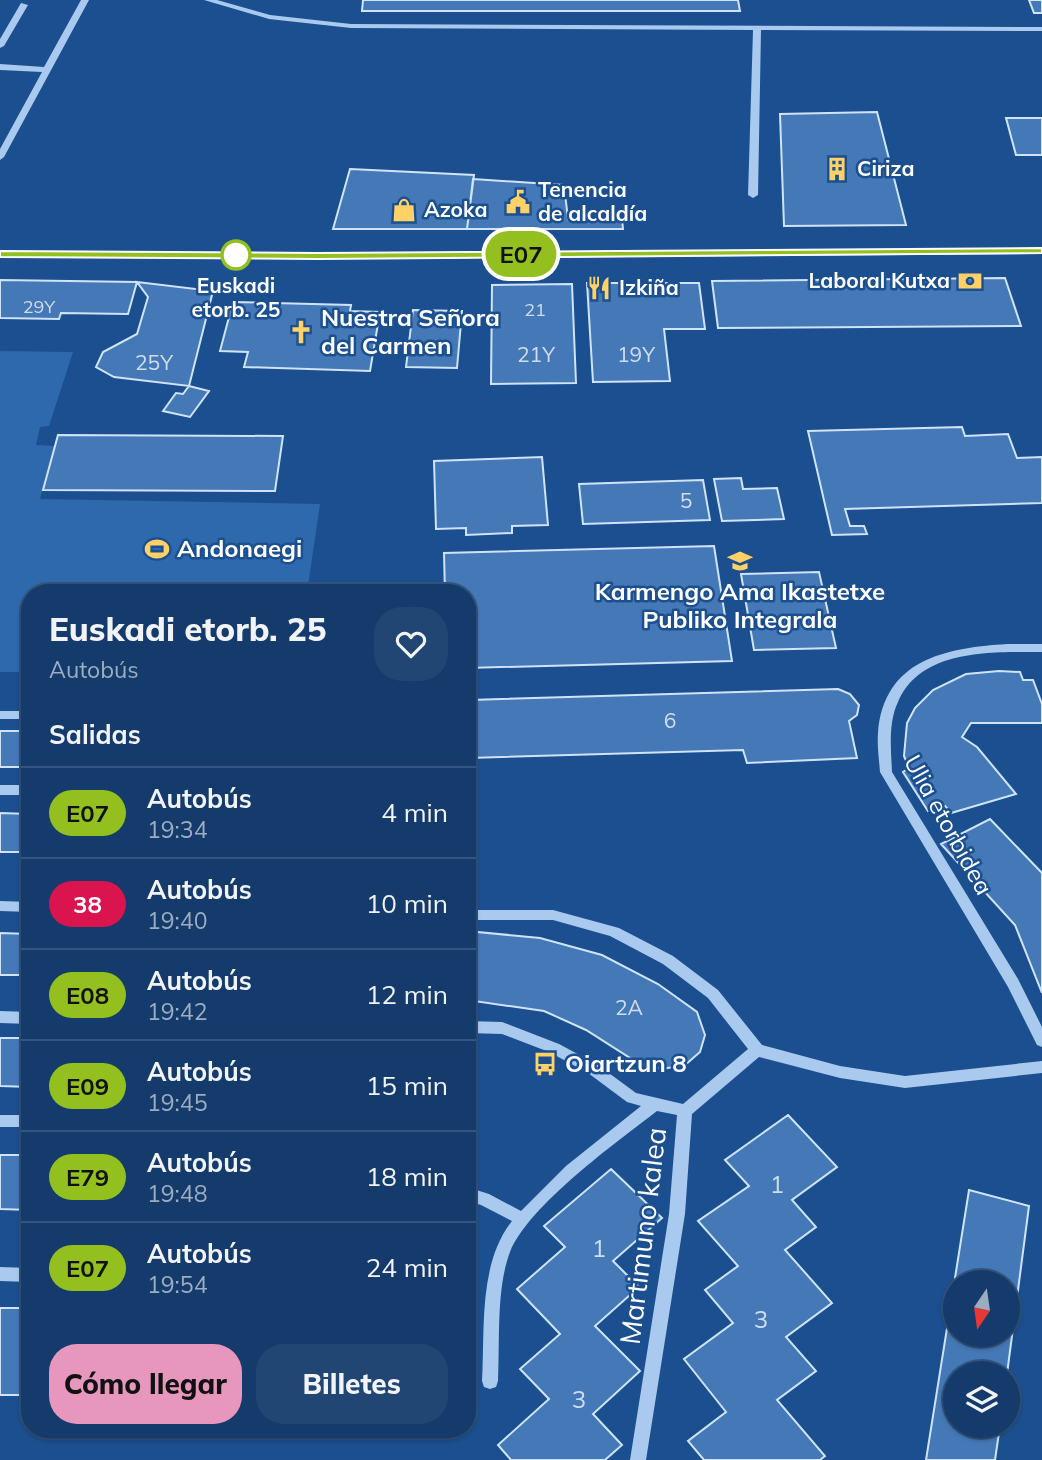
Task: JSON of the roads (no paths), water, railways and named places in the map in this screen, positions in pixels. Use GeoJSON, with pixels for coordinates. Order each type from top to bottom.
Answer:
{"type":"FeatureCollection","features":[{"type":"Feature","properties":{"kind":"street"},"geometry":{"type":"LineString","coordinates":[[0,157],[85,0]]}},
{"type":"Feature","properties":{"kind":"street"},"geometry":{"type":"LineString","coordinates":[[208,0],[269,17],[351,26],[1042,29]]}},
{"type":"Feature","properties":{"kind":"street"},"geometry":{"type":"LineString","coordinates":[[0,46],[24,5]]}},
{"type":"Feature","properties":{"kind":"street"},"geometry":{"type":"LineString","coordinates":[[753,195],[757,28]]}},
{"type":"Feature","properties":{"kind":"street"},"geometry":{"type":"LineString","coordinates":[[0,67],[48,70]]}},
{"type":"Feature","properties":{"kind":"street"},"geometry":{"type":"LineString","coordinates":[[0,254],[318,256],[1042,251]]}},
{"type":"Feature","properties":{"kind":"street","name":"Ulia etorbidea"},"geometry":{"type":"LineString","coordinates":[[1042,648],[962,651],[925,664],[901,681],[887,712],[882,741],[886,772],[1013,983],[1042,1041]]}},
{"type":"Feature","properties":{"kind":"street"},"geometry":{"type":"LineString","coordinates":[[0,715],[21,715]]}},
{"type":"Feature","properties":{"kind":"street"},"geometry":{"type":"LineString","coordinates":[[0,790],[21,790]]}},
{"type":"Feature","properties":{"kind":"street"},"geometry":{"type":"LineString","coordinates":[[0,906],[21,907]]}},
{"type":"Feature","properties":{"kind":"street"},"geometry":{"type":"LineString","coordinates":[[476,915],[553,915],[614,932],[668,960],[713,994],[757,1050],[840,1072],[905,1082],[1042,1068]]}},
{"type":"Feature","properties":{"kind":"street"},"geometry":{"type":"LineString","coordinates":[[0,1017],[21,1018]]}},
{"type":"Feature","properties":{"kind":"street"},"geometry":{"type":"LineString","coordinates":[[476,1027],[502,1028],[554,1048],[593,1069],[632,1098],[685,1111]]}},
{"type":"Feature","properties":{"kind":"street","name":"Martimuno kalea"},"geometry":{"type":"LineString","coordinates":[[638,1460],[677,1214],[685,1111],[757,1050]]}},
{"type":"Feature","properties":{"kind":"street"},"geometry":{"type":"LineString","coordinates":[[490,1381],[498,1277],[504,1248],[522,1219],[603,1144],[655,1104]]}},
{"type":"Feature","properties":{"kind":"street"},"geometry":{"type":"LineString","coordinates":[[0,1121],[21,1121]]}},
{"type":"Feature","properties":{"kind":"street"},"geometry":{"type":"LineString","coordinates":[[476,1196],[522,1219]]}},
{"type":"Feature","properties":{"kind":"street"},"geometry":{"type":"LineString","coordinates":[[0,1274],[21,1275]]}},
{"type":"Feature","properties":{"kind":"place","name":"Ciriza"},"geometry":{"type":"Point","coordinates":[837,169]}},
{"type":"Feature","properties":{"kind":"place","name":"Tenencia de alcaldía"},"geometry":{"type":"Point","coordinates":[518,202]}},
{"type":"Feature","properties":{"kind":"place","name":"Azoka"},"geometry":{"type":"Point","coordinates":[404,210]}},
{"type":"Feature","properties":{"kind":"place","name":"Euskadi etorb. 25"},"geometry":{"type":"Point","coordinates":[236,255]}},
{"type":"Feature","properties":{"kind":"place","name":"Laboral Kutxa"},"geometry":{"type":"Point","coordinates":[970,281]}},
{"type":"Feature","properties":{"kind":"place","name":"Izkiña"},"geometry":{"type":"Point","coordinates":[599,288]}},
{"type":"Feature","properties":{"kind":"place","name":"Nuestra Señora del Carmen"},"geometry":{"type":"Point","coordinates":[301,332]}},
{"type":"Feature","properties":{"kind":"place","name":"Andonaegi"},"geometry":{"type":"Point","coordinates":[157,549]}},
{"type":"Feature","properties":{"kind":"place","name":"Karmengo Ama Ikastetxe Publiko Integrala"},"geometry":{"type":"Point","coordinates":[740,561]}},
{"type":"Feature","properties":{"kind":"place","name":"Oiartzun 8"},"geometry":{"type":"Point","coordinates":[545,1064]}}]}
